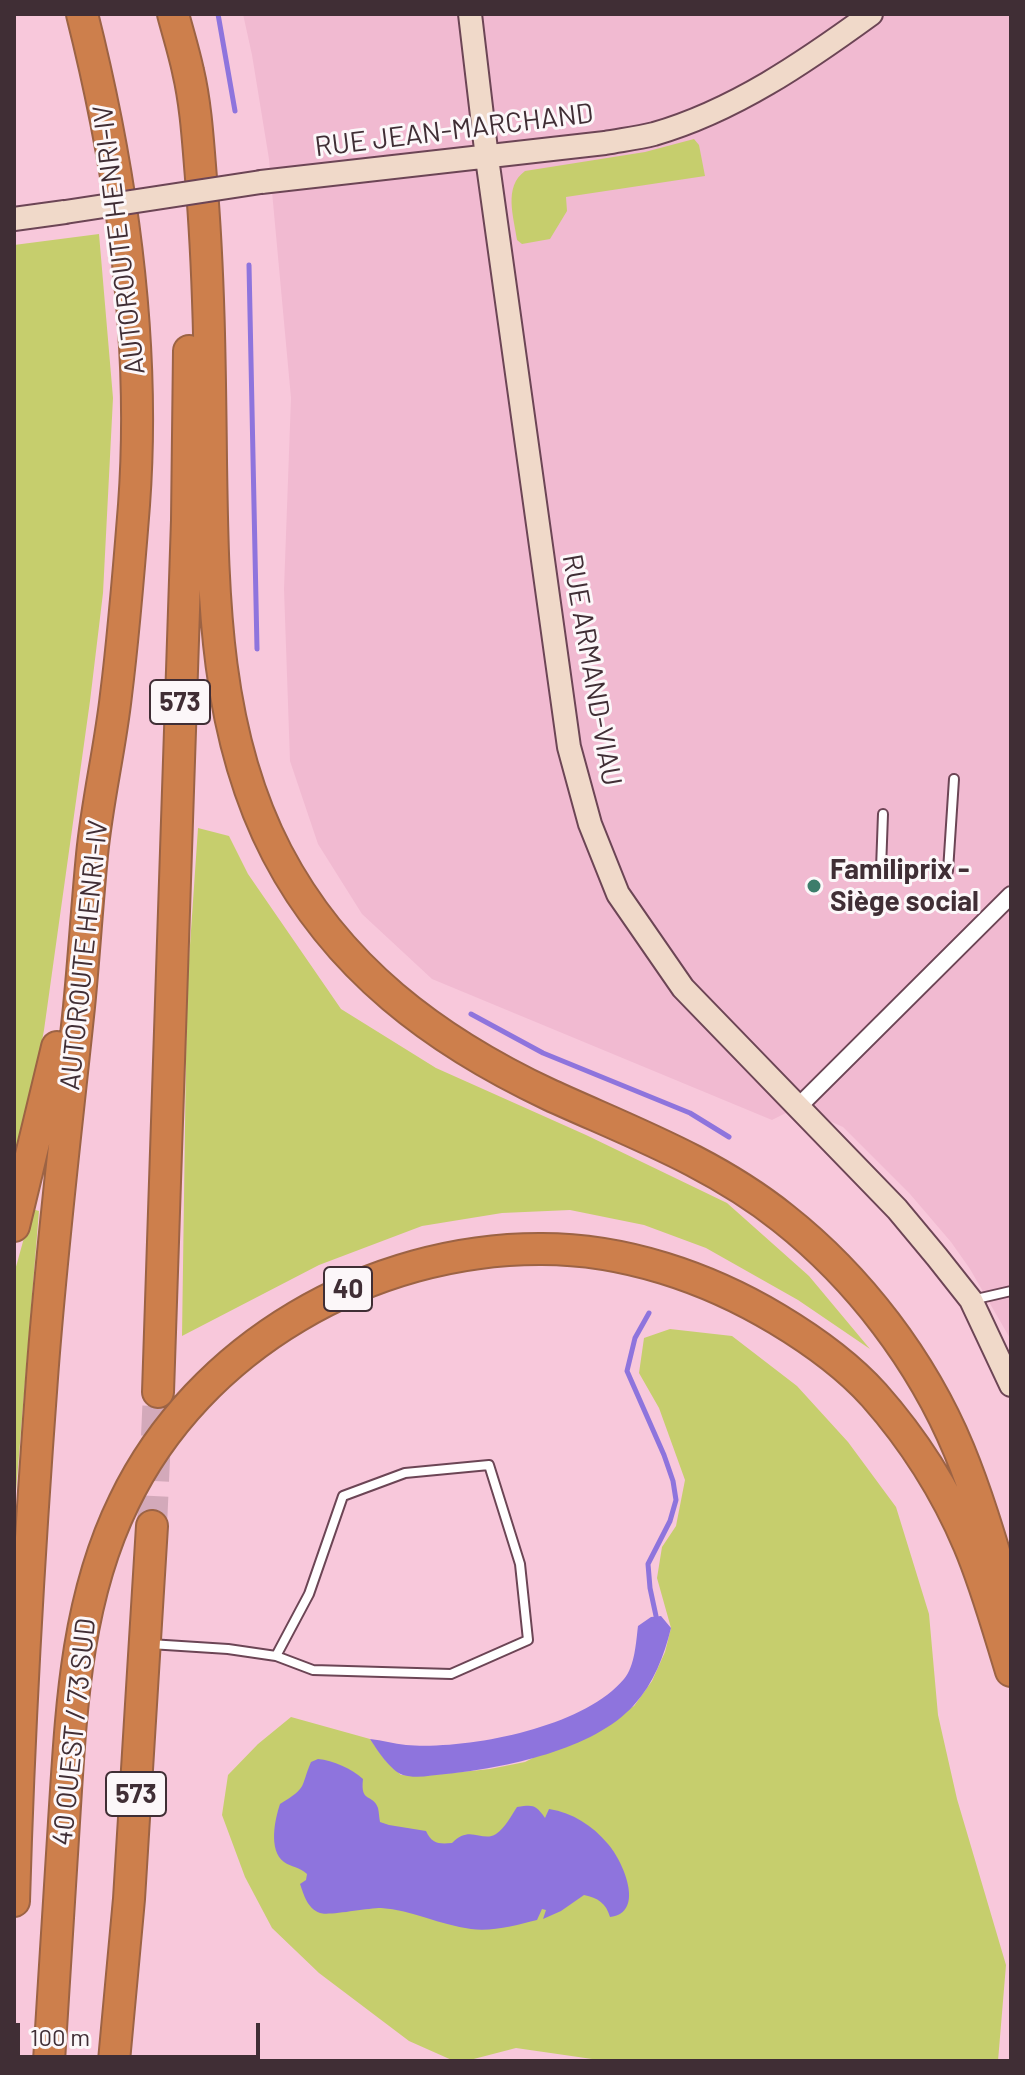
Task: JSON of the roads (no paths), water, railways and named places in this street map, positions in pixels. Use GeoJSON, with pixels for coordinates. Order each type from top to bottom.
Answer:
{"type":"FeatureCollection","features":[{"type":"Feature","properties":{"kind":"highway","name":"AUTOROUTE HENRI-IV"},"geometry":{"type":"LineString","coordinates":[[14,1901],[27,1592],[42,1373],[93,848],[116,695],[134,500],[137,386],[129,279],[99,81],[82,14]]}},
{"type":"Feature","properties":{"kind":"highway","name":"AUTOROUTE HENRI-IV"},"geometry":{"type":"LineString","coordinates":[[158,1392],[187,520],[189,307],[180,153],[161,14]]}},
{"type":"Feature","properties":{"kind":"highway"},"geometry":{"type":"LineString","coordinates":[[173,14],[189,73],[205,227],[215,616],[224,690],[245,777],[277,853],[326,929],[358,964],[419,1019],[501,1071],[703,1165],[785,1219],[829,1259],[887,1326],[932,1395],[962,1459],[1011,1608]]}},
{"type":"Feature","properties":{"kind":"highway"},"geometry":{"type":"LineString","coordinates":[[14,1226],[53,1070],[93,848]]}},
{"type":"Feature","properties":{"kind":"highway","name":"40 OUEST / 73 SUD"},"geometry":{"type":"LineString","coordinates":[[49,2061],[75,1675],[86,1610],[100,1561],[124,1501],[147,1462],[204,1389],[268,1335],[349,1289],[391,1272],[441,1259],[492,1251],[543,1249],[610,1256],[665,1269],[718,1287],[757,1306],[843,1365],[872,1394],[917,1451],[969,1544],[1011,1671]]}},
{"type":"Feature","properties":{"kind":"highway","name":"573"},"geometry":{"type":"LineString","coordinates":[[114,2061],[129,1899],[152,1526]]}},
{"type":"Feature","properties":{"kind":"street","name":"RUE ARMAND-VIAU"},"geometry":{"type":"LineString","coordinates":[[470,14],[487,158],[569,747],[590,824],[618,894],[683,988],[897,1209],[971,1300],[1011,1385]]}},
{"type":"Feature","properties":{"kind":"street","name":"RUE JEAN-MARCHAND"},"geometry":{"type":"LineString","coordinates":[[14,219],[261,182],[487,158],[653,134],[761,88],[825,48],[871,14]]}},
{"type":"Feature","properties":{"kind":"street"},"geometry":{"type":"LineString","coordinates":[[798,1107],[1011,895]]}},
{"type":"Feature","properties":{"kind":"lane"},"geometry":{"type":"LineString","coordinates":[[948,871],[954,779]]}},
{"type":"Feature","properties":{"kind":"lane"},"geometry":{"type":"LineString","coordinates":[[881,869],[883,814]]}},
{"type":"Feature","properties":{"kind":"lane"},"geometry":{"type":"LineString","coordinates":[[971,1300],[1011,1291]]}},
{"type":"Feature","properties":{"kind":"lane"},"geometry":{"type":"LineString","coordinates":[[146,1643],[276,1656],[313,1670],[451,1674],[528,1640],[520,1564],[489,1465],[405,1473],[343,1496],[309,1594],[276,1656]]}},
{"type":"Feature","properties":{"kind":"waterway"},"geometry":{"type":"LineString","coordinates":[[218,14],[235,111]]}},
{"type":"Feature","properties":{"kind":"waterway"},"geometry":{"type":"LineString","coordinates":[[249,265],[257,649]]}},
{"type":"Feature","properties":{"kind":"waterway"},"geometry":{"type":"LineString","coordinates":[[471,1014],[543,1053],[690,1113],[729,1137]]}},
{"type":"Feature","properties":{"kind":"waterway"},"geometry":{"type":"LineString","coordinates":[[649,1313],[635,1338],[627,1371],[664,1455],[676,1500],[670,1521],[648,1564],[656,1616]]}},
{"type":"Feature","properties":{"kind":"tunnel"},"geometry":{"type":"LineString","coordinates":[[152,1526],[158,1392]]}},
{"type":"Feature","properties":{"kind":"place","name":"Familiprix - Siège social"},"geometry":{"type":"Point","coordinates":[814,886]}}]}
